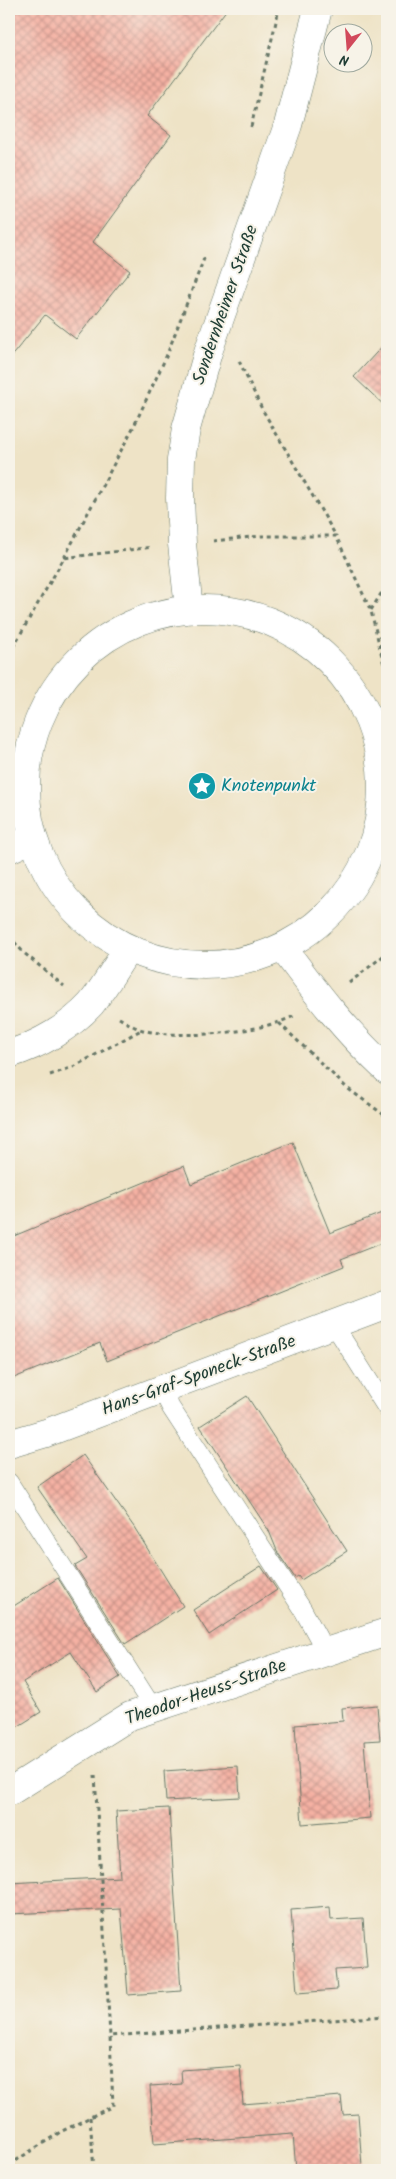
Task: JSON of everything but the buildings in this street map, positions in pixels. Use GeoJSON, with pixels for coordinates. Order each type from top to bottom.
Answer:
{"type":"FeatureCollection","features":[{"type":"Feature","properties":{"kind":"main road","name":"Sondernheimer Straße"},"geometry":{"type":"LineString","coordinates":[[189,609],[182,544],[180,498],[181,460],[186,429],[208,352],[288,125],[318,9]]}},
{"type":"Feature","properties":{"kind":"main road"},"geometry":{"type":"LineString","coordinates":[[189,609],[228,610],[265,619],[301,636],[331,661],[356,692],[373,726],[382,764],[385,804],[377,837],[376,869],[316,928],[283,948],[253,960],[222,965],[198,966],[158,960],[128,948],[102,934],[74,909],[60,892],[44,866],[21,844],[26,808],[26,776],[29,752],[41,714],[56,687],[76,662],[100,642],[128,626],[158,615],[189,609]]}},
{"type":"Feature","properties":{"kind":"main road"},"geometry":{"type":"LineString","coordinates":[[9,1054],[50,1037],[74,1019],[91,1003],[128,948]]}},
{"type":"Feature","properties":{"kind":"main road"},"geometry":{"type":"LineString","coordinates":[[283,948],[322,1002],[360,1046],[387,1070]]}},
{"type":"Feature","properties":{"kind":"main road","name":"Hans-Graf-Sponeck-Straße"},"geometry":{"type":"LineString","coordinates":[[9,1444],[46,1433],[387,1304]]}},
{"type":"Feature","properties":{"kind":"main road","name":"Theodor-Heuss-Straße"},"geometry":{"type":"LineString","coordinates":[[9,1792],[130,1716],[387,1632]]}},
{"type":"Feature","properties":{"kind":"lane"},"geometry":{"type":"LineString","coordinates":[[334,1325],[387,1409]]}},
{"type":"Feature","properties":{"kind":"lane"},"geometry":{"type":"LineString","coordinates":[[162,1390],[171,1408],[303,1610],[326,1652]]}},
{"type":"Feature","properties":{"kind":"lane"},"geometry":{"type":"LineString","coordinates":[[9,1482],[154,1708]]}},
{"type":"Feature","properties":{"kind":"path"},"geometry":{"type":"LineString","coordinates":[[251,127],[279,9]]}},
{"type":"Feature","properties":{"kind":"path"},"geometry":{"type":"LineString","coordinates":[[64,558],[134,426],[166,357],[208,248]]}},
{"type":"Feature","properties":{"kind":"path"},"geometry":{"type":"LineString","coordinates":[[238,358],[262,409],[336,536]]}},
{"type":"Feature","properties":{"kind":"path"},"geometry":{"type":"LineString","coordinates":[[371,611],[387,584]]}},
{"type":"Feature","properties":{"kind":"path"},"geometry":{"type":"LineString","coordinates":[[45,1076],[73,1067],[141,1030],[172,1033],[225,1032],[279,1023],[322,1002],[353,981],[387,953]]}},
{"type":"Feature","properties":{"kind":"path"},"geometry":{"type":"LineString","coordinates":[[279,1023],[347,1088],[387,1117]]}},
{"type":"Feature","properties":{"kind":"path"},"geometry":{"type":"LineString","coordinates":[[9,2165],[62,2131],[114,2106],[93,1739]]}},
{"type":"Feature","properties":{"kind":"path"},"geometry":{"type":"LineString","coordinates":[[110,2036],[387,2016]]}},
{"type":"Feature","properties":{"kind":"path"},"geometry":{"type":"LineString","coordinates":[[90,2117],[94,2170]]}},
{"type":"Feature","properties":{"kind":"place","name":"Knotenpunkt"},"geometry":{"type":"Point","coordinates":[202,786]}}]}
